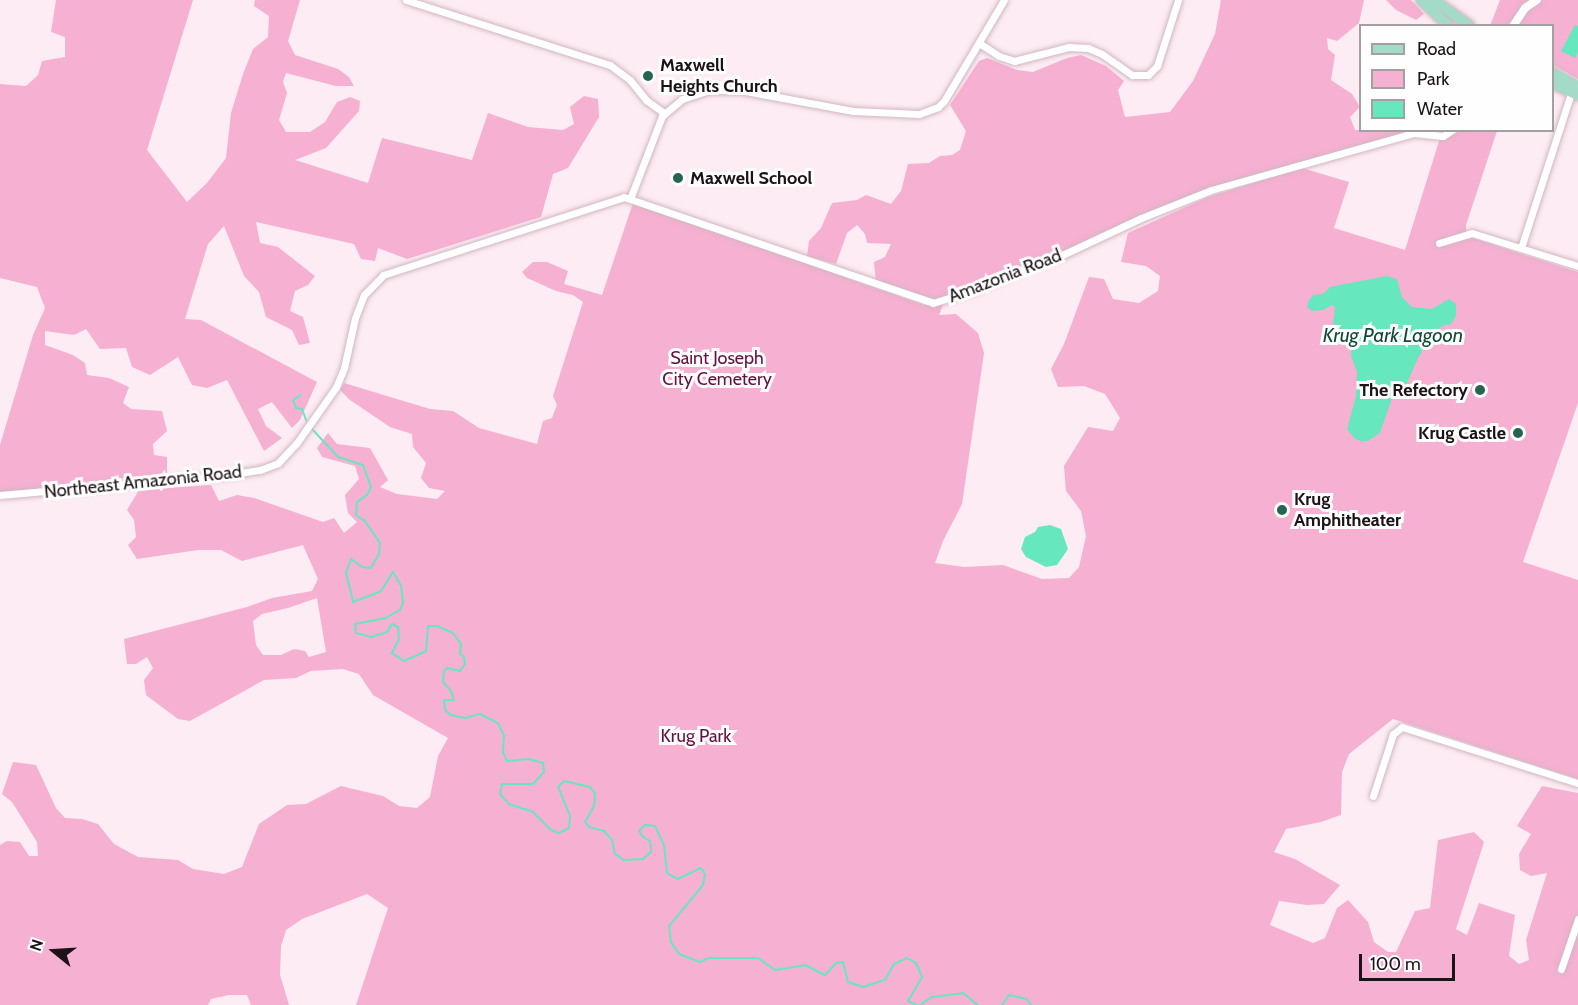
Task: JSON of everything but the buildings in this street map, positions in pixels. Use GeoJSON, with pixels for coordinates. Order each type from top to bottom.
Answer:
{"type":"FeatureCollection","features":[{"type":"Feature","properties":{"kind":"main road"},"geometry":{"type":"LineString","coordinates":[[1421,0],[1447,24]]}},
{"type":"Feature","properties":{"kind":"main road"},"geometry":{"type":"LineString","coordinates":[[1434,0],[1467,24]]}},
{"type":"Feature","properties":{"kind":"main road"},"geometry":{"type":"LineString","coordinates":[[1554,74],[1575,90]]}},
{"type":"Feature","properties":{"kind":"main road"},"geometry":{"type":"LineString","coordinates":[[1554,84],[1575,90]]}},
{"type":"Feature","properties":{"kind":"street"},"geometry":{"type":"LineString","coordinates":[[406,0],[610,65],[630,80],[646,100],[664,113]]}},
{"type":"Feature","properties":{"kind":"street"},"geometry":{"type":"LineString","coordinates":[[630,199],[656,128],[664,113],[692,95],[721,89],[740,90],[853,111],[919,114],[944,101],[1004,0]]}},
{"type":"Feature","properties":{"kind":"street"},"geometry":{"type":"LineString","coordinates":[[979,43],[999,56],[1014,61],[1069,47],[1088,48],[1102,54],[1132,75],[1148,75],[1157,66],[1178,0]]}},
{"type":"Feature","properties":{"kind":"street"},"geometry":{"type":"LineString","coordinates":[[1514,24],[1525,8],[1537,0]]}},
{"type":"Feature","properties":{"kind":"street"},"geometry":{"type":"LineString","coordinates":[[1521,248],[1575,90]]}},
{"type":"Feature","properties":{"kind":"street","name":"Amazonia Road"},"geometry":{"type":"LineString","coordinates":[[556,218],[624,197],[933,303],[971,291],[1041,261],[1060,256],[1141,218],[1211,190],[1414,132],[1443,136],[1449,132]]}},
{"type":"Feature","properties":{"kind":"street","name":"Northeast Amazonia Road"},"geometry":{"type":"LineString","coordinates":[[0,495],[227,475],[260,470],[278,463],[296,444],[336,387],[348,357],[356,318],[364,295],[371,286],[383,276],[396,270],[556,218]]}},
{"type":"Feature","properties":{"kind":"street"},"geometry":{"type":"LineString","coordinates":[[1439,243],[1472,233],[1578,266]]}},
{"type":"Feature","properties":{"kind":"street"},"geometry":{"type":"LineString","coordinates":[[1373,796],[1388,746],[1397,729],[1402,727],[1578,783]]}},
{"type":"Feature","properties":{"kind":"street"},"geometry":{"type":"LineString","coordinates":[[1561,969],[1578,919]]}},
{"type":"Feature","properties":{"kind":"green space"},"geometry":{"type":"Polygon","coordinates":[[[56,0],[193,0],[147,150],[187,202],[207,183],[226,158],[231,113],[243,74],[253,49],[268,37],[269,16],[254,6],[255,0],[300,0],[288,41],[295,55],[338,69],[349,77],[354,86],[336,86],[286,73],[283,82],[287,93],[279,120],[286,132],[310,132],[325,122],[337,102],[350,97],[360,101],[359,111],[326,148],[295,160],[368,183],[382,138],[472,160],[488,113],[528,127],[563,130],[574,124],[570,107],[584,96],[598,99],[599,117],[568,168],[553,174],[541,217],[407,259],[378,248],[375,261],[361,259],[354,244],[256,222],[260,243],[278,247],[315,276],[308,285],[295,291],[290,311],[303,317],[310,343],[299,345],[292,330],[266,317],[259,292],[244,276],[224,226],[208,244],[185,319],[201,320],[317,382],[300,420],[292,428],[272,402],[258,409],[266,426],[282,438],[264,451],[227,380],[207,388],[192,385],[178,357],[150,375],[132,367],[126,348],[100,349],[86,329],[74,335],[45,331],[45,345],[73,355],[85,363],[87,375],[109,378],[129,387],[123,403],[131,409],[162,411],[167,431],[153,444],[154,455],[167,457],[167,473],[0,493],[0,445],[33,335],[45,308],[37,287],[0,278],[0,84],[26,86],[38,75],[42,61],[65,57],[65,37],[51,32],[56,0]]]}},
{"type":"Feature","properties":{"kind":"green space"},"geometry":{"type":"Polygon","coordinates":[[[1221,0],[1364,0],[1359,23],[1337,41],[1327,38],[1328,49],[1335,55],[1331,80],[1352,94],[1359,105],[1350,117],[1355,130],[1359,132],[1408,132],[1208,189],[977,288],[935,299],[876,282],[874,262],[885,257],[891,244],[867,243],[865,234],[857,225],[847,233],[836,264],[807,256],[809,241],[821,228],[832,203],[857,200],[866,195],[891,204],[901,191],[908,164],[929,163],[940,156],[952,155],[960,150],[966,131],[950,105],[979,61],[987,58],[1017,70],[1033,72],[1067,58],[1081,55],[1106,66],[1124,81],[1118,90],[1125,117],[1170,112],[1193,81],[1215,34],[1221,0]]]}},
{"type":"Feature","properties":{"kind":"green space"},"geometry":{"type":"Polygon","coordinates":[[[1386,0],[1411,0],[1424,14],[1416,20],[1396,10],[1386,0]]]}},
{"type":"Feature","properties":{"kind":"green space"},"geometry":{"type":"Polygon","coordinates":[[[1500,0],[1578,0],[1578,79],[1554,66],[1554,24],[1491,24],[1500,0]]]}},
{"type":"Feature","properties":{"kind":"green space","name":"Krug Park"},"geometry":{"type":"Polygon","coordinates":[[[1458,132],[1497,132],[1466,225],[1466,236],[1578,272],[1578,403],[1523,562],[1578,580],[1578,779],[1393,719],[1349,754],[1342,772],[1341,815],[1321,822],[1286,829],[1274,852],[1295,859],[1340,885],[1324,904],[1307,905],[1279,901],[1270,925],[1313,943],[1325,938],[1337,908],[1348,900],[1368,922],[1374,942],[1388,952],[1396,952],[1415,911],[1430,908],[1438,840],[1474,832],[1484,842],[1456,929],[1467,935],[1479,903],[1515,915],[1509,956],[1519,964],[1529,960],[1526,940],[1547,873],[1531,876],[1520,870],[1519,854],[1531,834],[1517,826],[1542,786],[1578,793],[1578,1005],[356,1005],[388,908],[367,894],[302,919],[286,930],[281,946],[280,975],[289,1005],[251,1005],[247,995],[229,995],[211,999],[208,1005],[0,1005],[0,845],[7,841],[20,842],[29,856],[38,856],[37,842],[12,802],[2,794],[13,762],[36,765],[56,808],[65,818],[82,819],[98,824],[114,844],[138,857],[178,860],[193,869],[224,874],[242,867],[259,824],[287,805],[306,804],[341,786],[383,796],[399,806],[417,808],[430,797],[438,756],[448,738],[373,695],[359,674],[343,669],[311,671],[296,678],[264,680],[190,721],[178,719],[146,695],[144,680],[153,668],[147,657],[136,664],[127,664],[124,639],[247,607],[272,598],[312,591],[318,579],[303,545],[242,561],[221,550],[198,550],[137,559],[128,545],[136,537],[134,520],[127,510],[139,490],[211,485],[219,501],[237,495],[254,498],[323,522],[334,518],[344,533],[357,522],[348,513],[345,495],[359,479],[355,466],[322,457],[317,448],[328,433],[337,444],[370,448],[388,480],[380,487],[397,494],[437,499],[445,491],[429,488],[421,478],[426,463],[413,447],[412,434],[390,427],[350,400],[340,390],[344,383],[430,409],[453,411],[479,428],[537,444],[543,421],[552,418],[557,405],[553,396],[583,302],[573,295],[556,291],[527,278],[522,272],[533,262],[547,262],[568,271],[564,284],[602,295],[633,203],[924,305],[943,305],[939,315],[956,314],[978,333],[984,353],[962,504],[943,541],[935,563],[964,567],[1003,565],[1042,579],[1069,578],[1079,567],[1086,536],[1081,511],[1066,491],[1064,466],[1088,427],[1113,431],[1120,418],[1105,394],[1084,386],[1058,387],[1051,369],[1064,344],[1089,277],[1104,279],[1113,299],[1139,303],[1158,291],[1160,276],[1146,266],[1121,262],[1128,233],[1208,197],[1302,168],[1349,182],[1334,228],[1405,250],[1440,138],[1458,132]],[[317,598],[262,614],[253,621],[256,645],[263,655],[281,655],[294,649],[305,651],[309,657],[326,652],[317,598]]]}},
{"type":"Feature","properties":{"kind":"water"},"geometry":{"type":"Polygon","coordinates":[[[1575,25],[1578,26],[1578,52],[1575,58],[1561,51],[1575,25]]]}},
{"type":"Feature","properties":{"kind":"water","name":"Krug Park Lagoon"},"geometry":{"type":"Polygon","coordinates":[[[1387,276],[1397,279],[1402,297],[1412,307],[1432,309],[1449,299],[1456,304],[1456,316],[1451,324],[1442,326],[1432,335],[1418,358],[1405,388],[1391,401],[1380,433],[1368,441],[1362,441],[1355,439],[1347,429],[1356,396],[1357,372],[1351,356],[1352,345],[1347,334],[1333,324],[1335,307],[1332,305],[1323,310],[1312,311],[1307,307],[1313,295],[1323,294],[1330,287],[1387,276]]]}},
{"type":"Feature","properties":{"kind":"water"},"geometry":{"type":"Polygon","coordinates":[[[1050,525],[1061,529],[1068,549],[1057,565],[1046,567],[1026,557],[1021,549],[1025,537],[1035,532],[1038,527],[1050,525]]]}},
{"type":"Feature","properties":{"kind":"waterway"},"geometry":{"type":"LineString","coordinates":[[301,395],[293,400],[296,408],[302,409],[306,420]]}},
{"type":"Feature","properties":{"kind":"waterway"},"geometry":{"type":"LineString","coordinates":[[312,429],[338,457],[363,465],[371,487],[367,495],[357,502],[356,515],[365,521],[380,543],[379,554],[371,568],[362,567],[351,559],[346,573],[353,602],[381,591],[393,572],[401,586],[403,603],[400,610],[386,618],[355,624],[356,633],[371,637],[387,632],[392,624],[398,627],[399,639],[392,653],[404,661],[426,651],[428,626],[437,626],[453,633],[461,644],[460,654],[464,657],[465,664],[460,671],[447,668],[444,671],[443,682],[451,691],[454,700],[444,700],[445,710],[451,715],[465,718],[480,714],[498,723],[504,736],[503,752],[507,761],[529,759],[543,763],[544,772],[533,784],[502,784],[500,794],[509,804],[533,812],[551,830],[559,833],[569,828],[570,816],[558,787],[564,781],[590,787],[595,793],[594,806],[585,822],[589,827],[604,831],[612,840],[615,854],[624,860],[643,859],[651,852],[650,841],[639,831],[645,825],[655,826],[664,845],[667,873],[678,879],[701,868],[705,874],[703,885],[669,926],[671,942],[679,954],[700,962],[709,958],[758,958],[775,970],[805,965],[825,975],[836,963],[843,962],[848,982],[863,987],[885,980],[894,964],[907,958],[916,963],[922,977],[908,1001],[917,1005]]}},
{"type":"Feature","properties":{"kind":"waterway"},"geometry":{"type":"LineString","coordinates":[[920,1005],[932,997],[963,993],[978,1005]]}},
{"type":"Feature","properties":{"kind":"waterway"},"geometry":{"type":"LineString","coordinates":[[1002,1005],[1009,995],[1027,999],[1031,1005]]}},
{"type":"Feature","properties":{"kind":"place","name":"Maxwell Heights Church"},"geometry":{"type":"Point","coordinates":[648,76]}},
{"type":"Feature","properties":{"kind":"place","name":"Maxwell School"},"geometry":{"type":"Point","coordinates":[678,178]}},
{"type":"Feature","properties":{"kind":"place","name":"The Refectory"},"geometry":{"type":"Point","coordinates":[1480,390]}},
{"type":"Feature","properties":{"kind":"place","name":"Krug Castle"},"geometry":{"type":"Point","coordinates":[1518,433]}},
{"type":"Feature","properties":{"kind":"place","name":"Krug Amphitheater"},"geometry":{"type":"Point","coordinates":[1282,510]}},
{"type":"Feature","properties":{"kind":"park label","name":"Saint Joseph City Cemetery"},"geometry":{"type":"Point","coordinates":[717,370]}}]}
